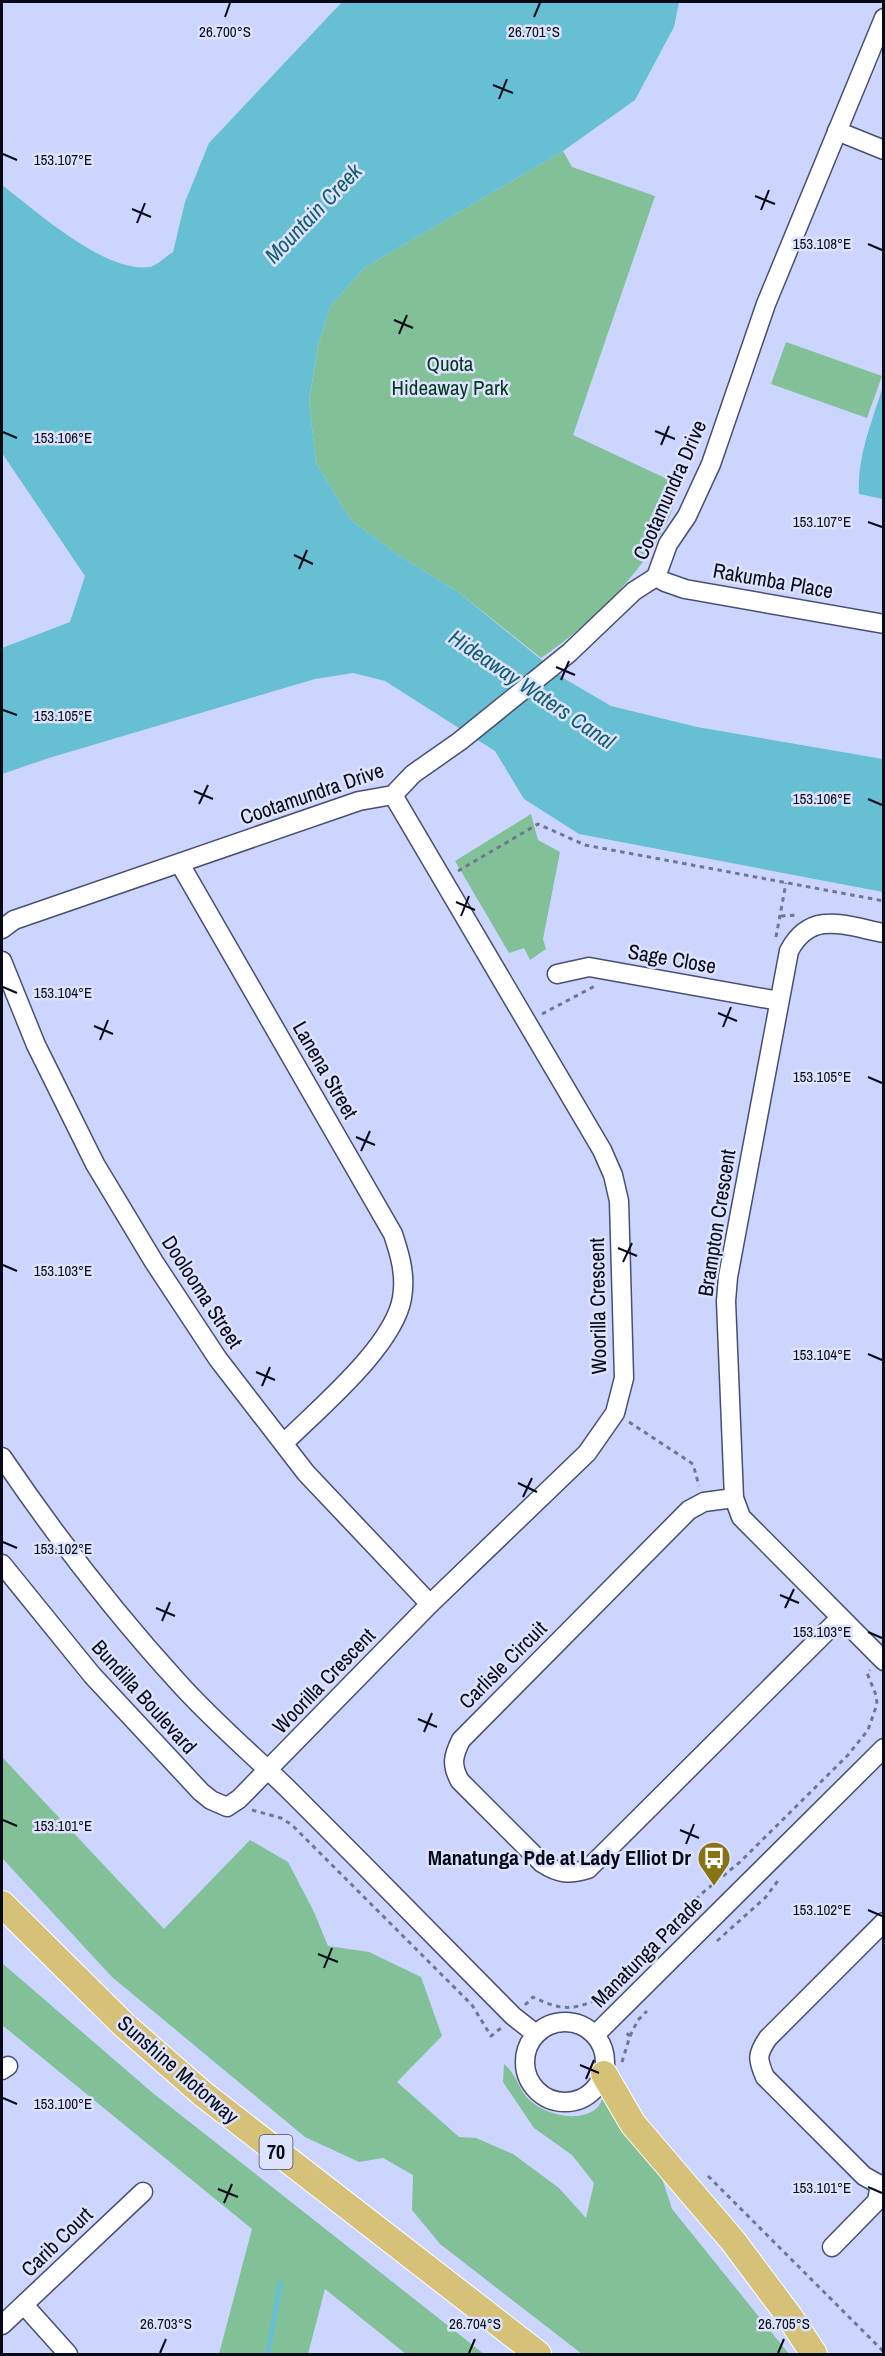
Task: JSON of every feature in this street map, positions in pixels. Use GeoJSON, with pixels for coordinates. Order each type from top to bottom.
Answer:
{"type":"FeatureCollection","features":[{"type":"Feature","properties":{"kind":"highway","name":"Sunshine Motorway"},"geometry":{"type":"LineString","coordinates":[[2,1904],[124,2025],[203,2094],[538,2355]]}},
{"type":"Feature","properties":{"kind":"highway"},"geometry":{"type":"LineString","coordinates":[[2,1925],[28,1931]]}},
{"type":"Feature","properties":{"kind":"highway"},"geometry":{"type":"LineString","coordinates":[[613,2071],[633,2124],[733,2241],[789,2316],[814,2355]]}},
{"type":"Feature","properties":{"kind":"street","name":"Cootamundra Drive"},"geometry":{"type":"LineString","coordinates":[[2,929],[14,920],[359,801],[393,795],[413,774],[460,741],[569,653],[634,591],[656,577],[668,544],[687,516],[711,465],[766,304],[884,18]]}},
{"type":"Feature","properties":{"kind":"street"},"geometry":{"type":"LineString","coordinates":[[837,132],[884,150]]}},
{"type":"Feature","properties":{"kind":"street","name":"Rakumba Place"},"geometry":{"type":"LineString","coordinates":[[656,577],[685,589],[884,624]]}},
{"type":"Feature","properties":{"kind":"street","name":"Woorilla Crescent"},"geometry":{"type":"LineString","coordinates":[[268,1770],[430,1604],[587,1453],[615,1413],[624,1378],[619,1201],[612,1175],[602,1150],[393,795]]}},
{"type":"Feature","properties":{"kind":"street","name":"Lanena Street"},"geometry":{"type":"LineString","coordinates":[[180,864],[393,1234],[402,1264],[402,1298],[390,1331],[373,1354],[284,1443]]}},
{"type":"Feature","properties":{"kind":"street","name":"Brampton Crescent"},"geometry":{"type":"LineString","coordinates":[[882,1660],[741,1517],[734,1498],[726,1301],[728,1277],[789,951],[796,937],[806,929],[821,923],[884,933]]}},
{"type":"Feature","properties":{"kind":"street","name":"Doolooma Street"},"geometry":{"type":"LineString","coordinates":[[2,961],[36,1045],[95,1164],[154,1262],[218,1359],[306,1473],[430,1604]]}},
{"type":"Feature","properties":{"kind":"street","name":"Sage Close"},"geometry":{"type":"LineString","coordinates":[[557,974],[589,967],[779,1001]]}},
{"type":"Feature","properties":{"kind":"street","name":"Bundilla Boulevard"},"geometry":{"type":"LineString","coordinates":[[2,1457],[28,1496],[123,1618],[201,1707],[268,1770],[513,2016],[536,2034]]}},
{"type":"Feature","properties":{"kind":"street","name":"Carlisle Circuit"},"geometry":{"type":"LineString","coordinates":[[734,1498],[704,1502],[689,1510],[461,1740],[454,1754],[453,1768],[460,1781],[542,1863],[555,1872],[571,1875],[588,1869],[840,1618]]}},
{"type":"Feature","properties":{"kind":"street","name":"Bundilla Boulevard"},"geometry":{"type":"LineString","coordinates":[[2,1564],[92,1675],[210,1800],[227,1807],[234,1804],[268,1770]]}},
{"type":"Feature","properties":{"kind":"street","name":"Manatunga Parade"},"geometry":{"type":"LineString","coordinates":[[595,2035],[884,1748]]}},
{"type":"Feature","properties":{"kind":"street"},"geometry":{"type":"LineString","coordinates":[[832,2247],[877,2201],[882,2185],[864,2176],[765,2077],[759,2064],[759,2051],[768,2038],[884,1922]]}},
{"type":"Feature","properties":{"kind":"street"},"geometry":{"type":"LineString","coordinates":[[560,2022],[574,2022],[587,2028],[603,2047],[606,2061],[613,2071],[587,2096],[575,2101],[561,2102],[547,2098],[536,2090],[527,2076],[525,2062],[528,2046],[536,2034],[547,2026],[560,2022]]}},
{"type":"Feature","properties":{"kind":"street","name":"Carib Court"},"geometry":{"type":"LineString","coordinates":[[2,2325],[143,2192]]}},
{"type":"Feature","properties":{"kind":"street"},"geometry":{"type":"LineString","coordinates":[[24,2305],[68,2355]]}},
{"type":"Feature","properties":{"kind":"path"},"geometry":{"type":"LineString","coordinates":[[444,880],[538,824],[585,845],[884,901]]}},
{"type":"Feature","properties":{"kind":"path"},"geometry":{"type":"LineString","coordinates":[[775,946],[786,883]]}},
{"type":"Feature","properties":{"kind":"path"},"geometry":{"type":"LineString","coordinates":[[615,1413],[693,1464],[704,1502]]}},
{"type":"Feature","properties":{"kind":"path"},"geometry":{"type":"LineString","coordinates":[[528,2002],[533,1997],[558,2008],[577,2008],[594,2001],[647,1955],[700,1895],[740,1862],[848,1755],[868,1730],[877,1704],[876,1695],[867,1673],[882,1660]]}},
{"type":"Feature","properties":{"kind":"path"},"geometry":{"type":"LineString","coordinates":[[248,1808],[281,1818],[292,1825],[472,2005],[491,2036],[498,2031]]}},
{"type":"Feature","properties":{"kind":"path"},"geometry":{"type":"LineString","coordinates":[[594,2001],[599,2006]]}},
{"type":"Feature","properties":{"kind":"path"},"geometry":{"type":"LineString","coordinates":[[613,2071],[630,2036],[626,2032]]}},
{"type":"Feature","properties":{"kind":"path"},"geometry":{"type":"LineString","coordinates":[[706,2174],[884,2352]]}},
{"type":"Feature","properties":{"kind":"green space","name":"Quota Hideaway Park"},"geometry":{"type":"Polygon","coordinates":[[[563,151],[572,167],[655,196],[573,435],[680,485],[670,516],[657,540],[630,579],[578,630],[541,658],[457,591],[398,555],[351,520],[316,463],[309,401],[318,346],[330,307],[364,268],[563,151]]]}},
{"type":"Feature","properties":{"kind":"green space"},"geometry":{"type":"Polygon","coordinates":[[[786,342],[882,376],[867,418],[771,384],[786,342]]]}},
{"type":"Feature","properties":{"kind":"green space"},"geometry":{"type":"Polygon","coordinates":[[[531,814],[538,840],[560,852],[543,939],[546,949],[530,960],[524,948],[509,953],[455,861],[531,814]]]}},
{"type":"Feature","properties":{"kind":"green space"},"geometry":{"type":"Polygon","coordinates":[[[2,1757],[164,1929],[250,1840],[288,1862],[314,1912],[328,1946],[369,1952],[421,1977],[442,2036],[397,2082],[459,2137],[476,2138],[513,2154],[559,2188],[586,2218],[594,2183],[572,2155],[534,2128],[503,2082],[504,2064],[531,2101],[548,2112],[559,2115],[580,2116],[589,2113],[597,2108],[606,2091],[660,2172],[672,2209],[789,2354],[582,2354],[440,2244],[412,2210],[413,2175],[383,2158],[359,2162],[305,2137],[112,1977],[2,1858],[2,1757]]]}},
{"type":"Feature","properties":{"kind":"green space"},"geometry":{"type":"Polygon","coordinates":[[[2,1963],[154,2094],[484,2354],[406,2354],[325,2289],[308,2354],[219,2354],[252,2229],[2,2025],[2,1963]]]}},
{"type":"Feature","properties":{"kind":"water"},"geometry":{"type":"Polygon","coordinates":[[[342,2],[679,2],[674,27],[635,100],[563,151],[364,268],[330,307],[318,346],[309,401],[316,463],[351,520],[398,555],[457,591],[565,679],[611,706],[697,727],[883,759],[883,892],[579,834],[524,799],[495,751],[385,681],[353,673],[315,679],[2,774],[2,648],[70,622],[85,576],[2,453],[2,185],[52,224],[92,251],[131,266],[155,265],[173,252],[185,202],[209,143],[342,2]]]}},
{"type":"Feature","properties":{"kind":"water"},"geometry":{"type":"Polygon","coordinates":[[[883,386],[884,499],[859,494],[860,466],[883,386]]]}},
{"type":"Feature","properties":{"kind":"waterway"},"geometry":{"type":"LineString","coordinates":[[268,2354],[280,2284]]}},
{"type":"Feature","properties":{"kind":"place","name":"Manatunga Pde at Lady Elliot Dr"},"geometry":{"type":"Point","coordinates":[714,1887]}},
{"type":"Feature","properties":{"kind":"water label","name":"Mountain Creek"},"geometry":{"type":"Point","coordinates":[313,213]}},
{"type":"Feature","properties":{"kind":"water label","name":"Hideaway Waters Canal"},"geometry":{"type":"Point","coordinates":[532,689]}}]}
